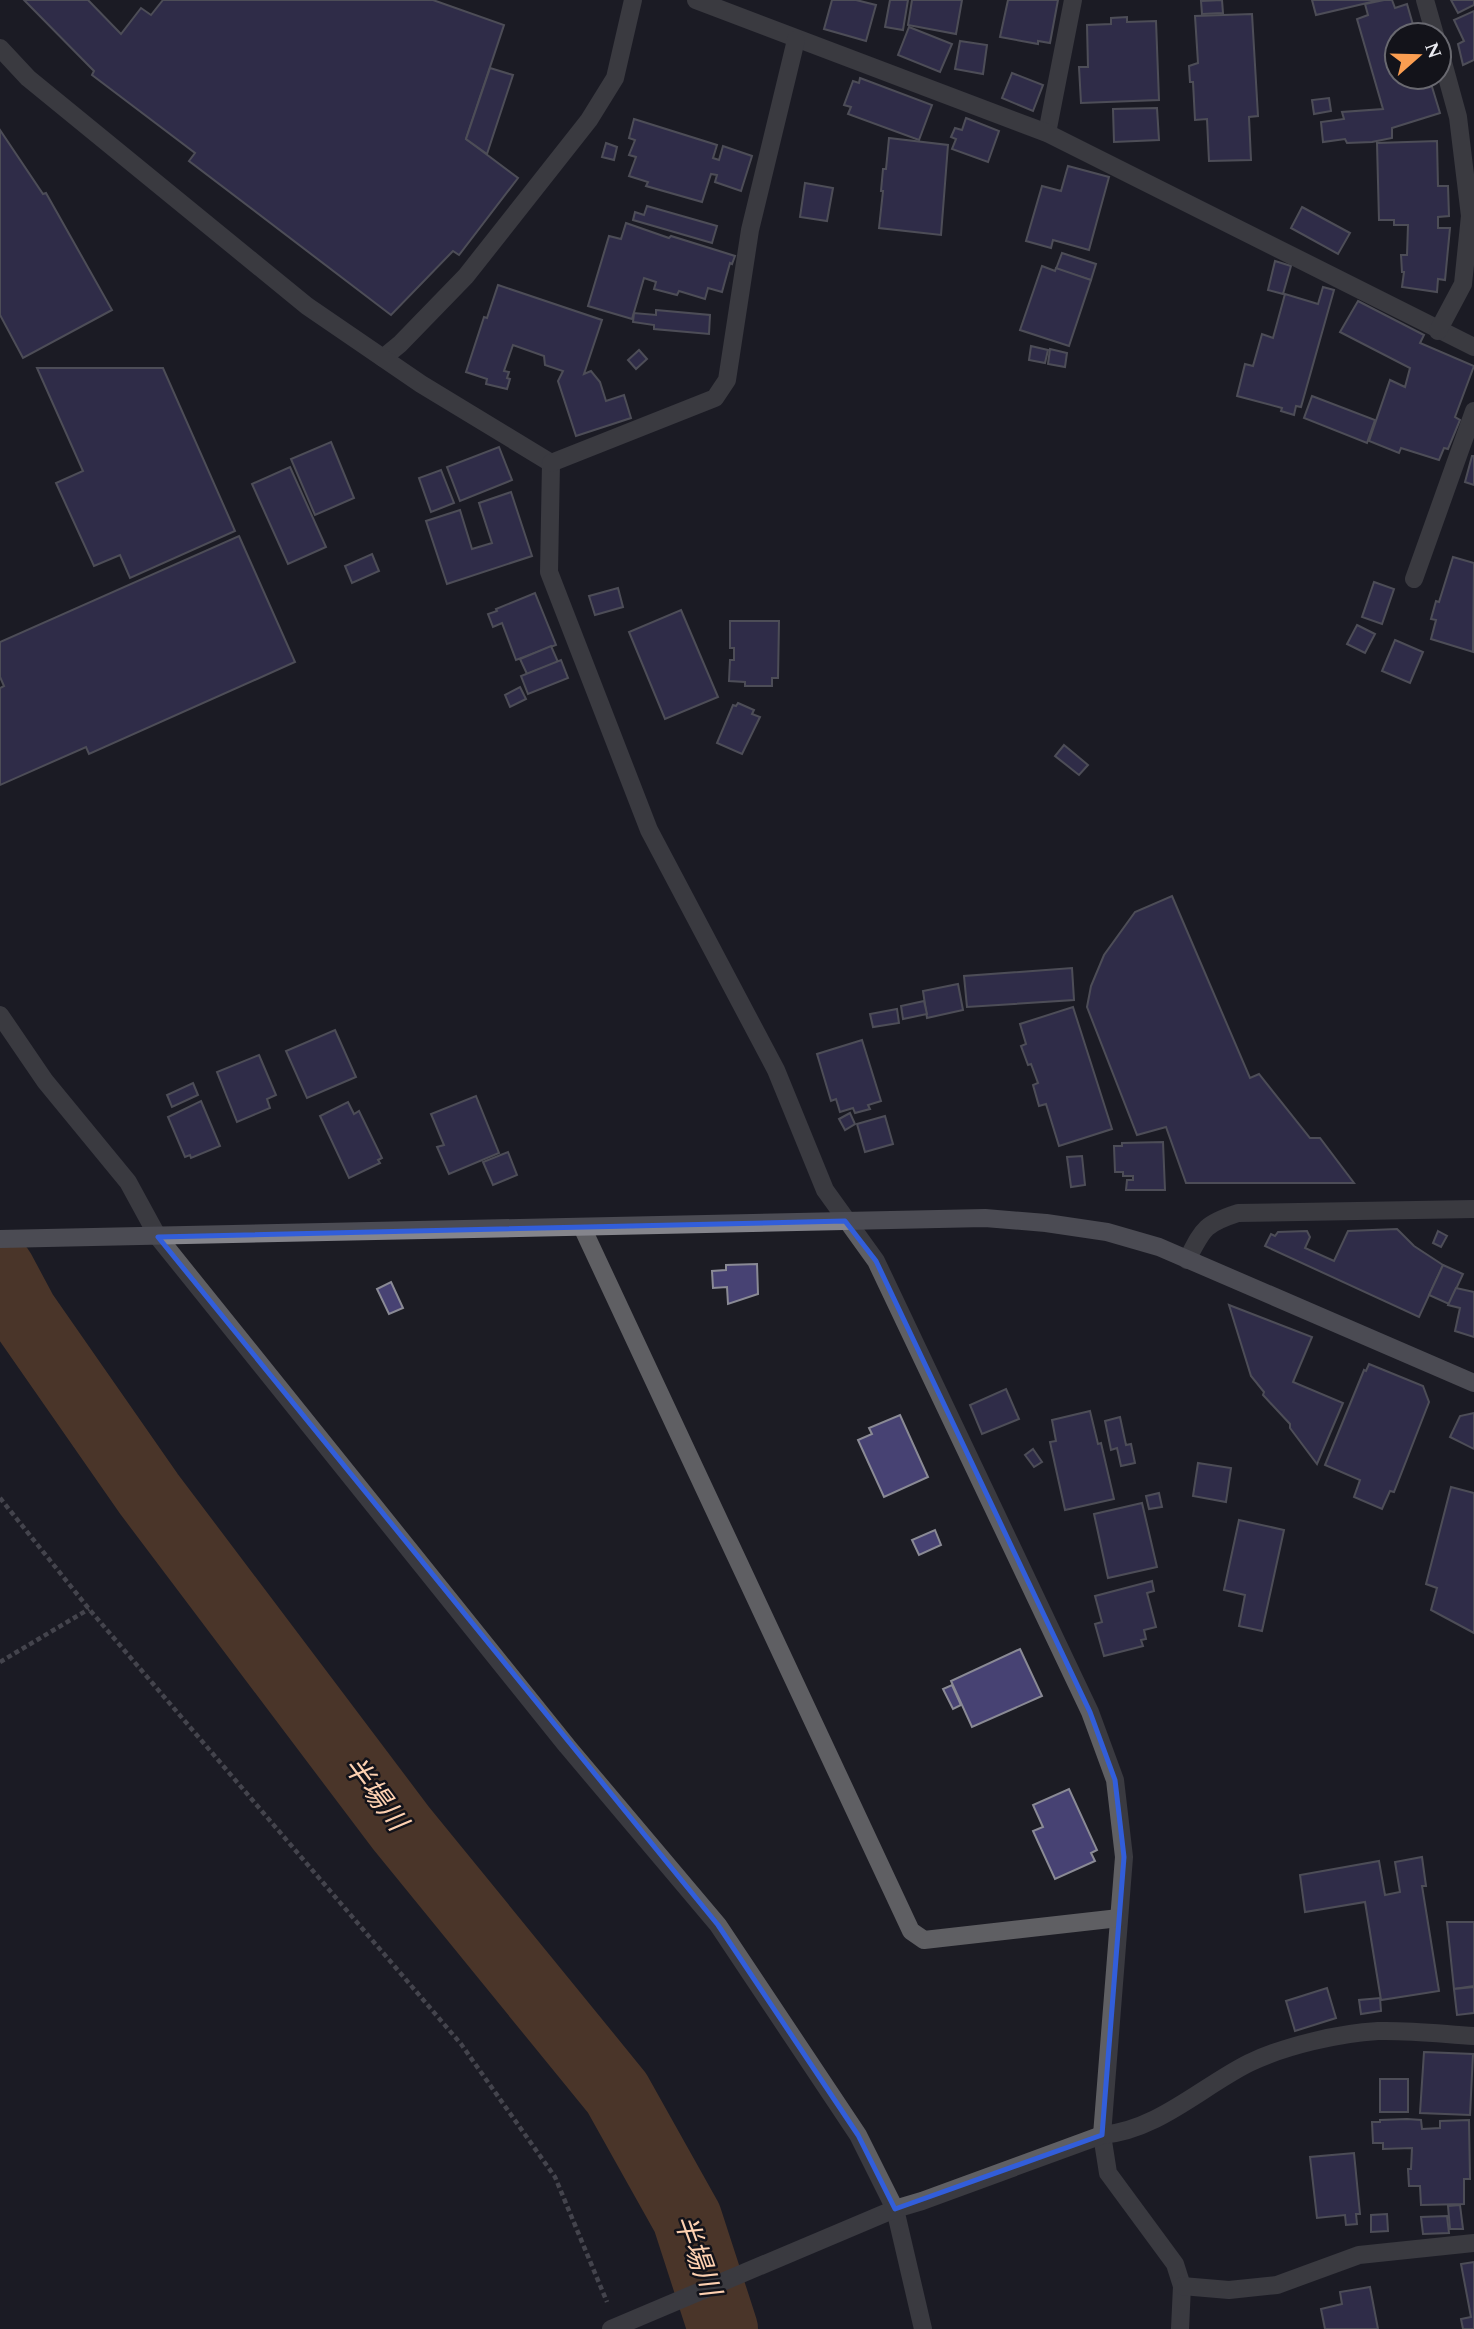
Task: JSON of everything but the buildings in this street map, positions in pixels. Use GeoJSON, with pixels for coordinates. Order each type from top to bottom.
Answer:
{"type":"FeatureCollection","features":[{"type":"Feature","properties":{"kind":"street"},"geometry":{"type":"LineString","coordinates":[[383,358],[466,276],[589,120],[615,78],[634,0]]}},
{"type":"Feature","properties":{"kind":"street"},"geometry":{"type":"LineString","coordinates":[[696,0],[1047,133],[1474,347]]}},
{"type":"Feature","properties":{"kind":"street"},"geometry":{"type":"LineString","coordinates":[[1047,133],[1073,0]]}},
{"type":"Feature","properties":{"kind":"street"},"geometry":{"type":"LineString","coordinates":[[1425,0],[1431,21]]}},
{"type":"Feature","properties":{"kind":"street"},"geometry":{"type":"LineString","coordinates":[[551,463],[715,398],[727,380],[750,230],[796,40]]}},
{"type":"Feature","properties":{"kind":"street"},"geometry":{"type":"LineString","coordinates":[[0,48],[28,78],[307,306],[421,384],[551,463]]}},
{"type":"Feature","properties":{"kind":"street"},"geometry":{"type":"LineString","coordinates":[[1438,331],[1463,284],[1469,216],[1458,117],[1451,91]]}},
{"type":"Feature","properties":{"kind":"street"},"geometry":{"type":"LineString","coordinates":[[1414,579],[1474,411]]}},
{"type":"Feature","properties":{"kind":"street"},"geometry":{"type":"LineString","coordinates":[[551,463],[548,572],[649,830],[776,1070],[825,1190],[876,1261],[1090,1712],[1115,1780],[1124,1857],[1102,2135],[1108,2174],[1175,2264],[1182,2286],[1180,2329]]}},
{"type":"Feature","properties":{"kind":"street"},"geometry":{"type":"LineString","coordinates":[[0,1015],[46,1081],[128,1182],[159,1237],[567,1746],[718,1926],[858,2135],[895,2208],[923,2329]]}},
{"type":"Feature","properties":{"kind":"street"},"geometry":{"type":"LineString","coordinates":[[1187,1259],[1202,1232],[1214,1221],[1238,1213],[1474,1209]]}},
{"type":"Feature","properties":{"kind":"street"},"geometry":{"type":"LineString","coordinates":[[0,1239],[985,1218],[1046,1223],[1107,1232],[1159,1247],[1474,1383]]}},
{"type":"Feature","properties":{"kind":"street"},"geometry":{"type":"LineString","coordinates":[[582,1227],[911,1931],[924,1940],[1119,1918]]}},
{"type":"Feature","properties":{"kind":"street"},"geometry":{"type":"LineString","coordinates":[[619,2326],[895,2208],[922,2202],[1102,2135],[1121,2133],[1158,2118],[1251,2062],[1318,2039],[1378,2031],[1474,2036]]}},
{"type":"Feature","properties":{"kind":"street"},"geometry":{"type":"LineString","coordinates":[[1182,2286],[1229,2290],[1277,2285],[1359,2255],[1474,2243]]}},
{"type":"Feature","properties":{"kind":"path"},"geometry":{"type":"LineString","coordinates":[[0,1498],[89,1609],[461,2043],[555,2178],[619,2326]]}},
{"type":"Feature","properties":{"kind":"path"},"geometry":{"type":"LineString","coordinates":[[0,1662],[89,1609]]}},
{"type":"Feature","properties":{"kind":"highlighted area"},"geometry":{"type":"Polygon","coordinates":[[[845,1221],[876,1261],[1090,1712],[1115,1780],[1124,1857],[1102,2135],[895,2209],[858,2135],[718,1925],[158,1237],[845,1221]]]}},
{"type":"Feature","properties":{"kind":"waterway","name":"半場川"},"geometry":{"type":"LineString","coordinates":[[0,1270],[23,1313],[149,1494],[401,1828],[617,2093],[687,2218],[723,2329]]}}]}
